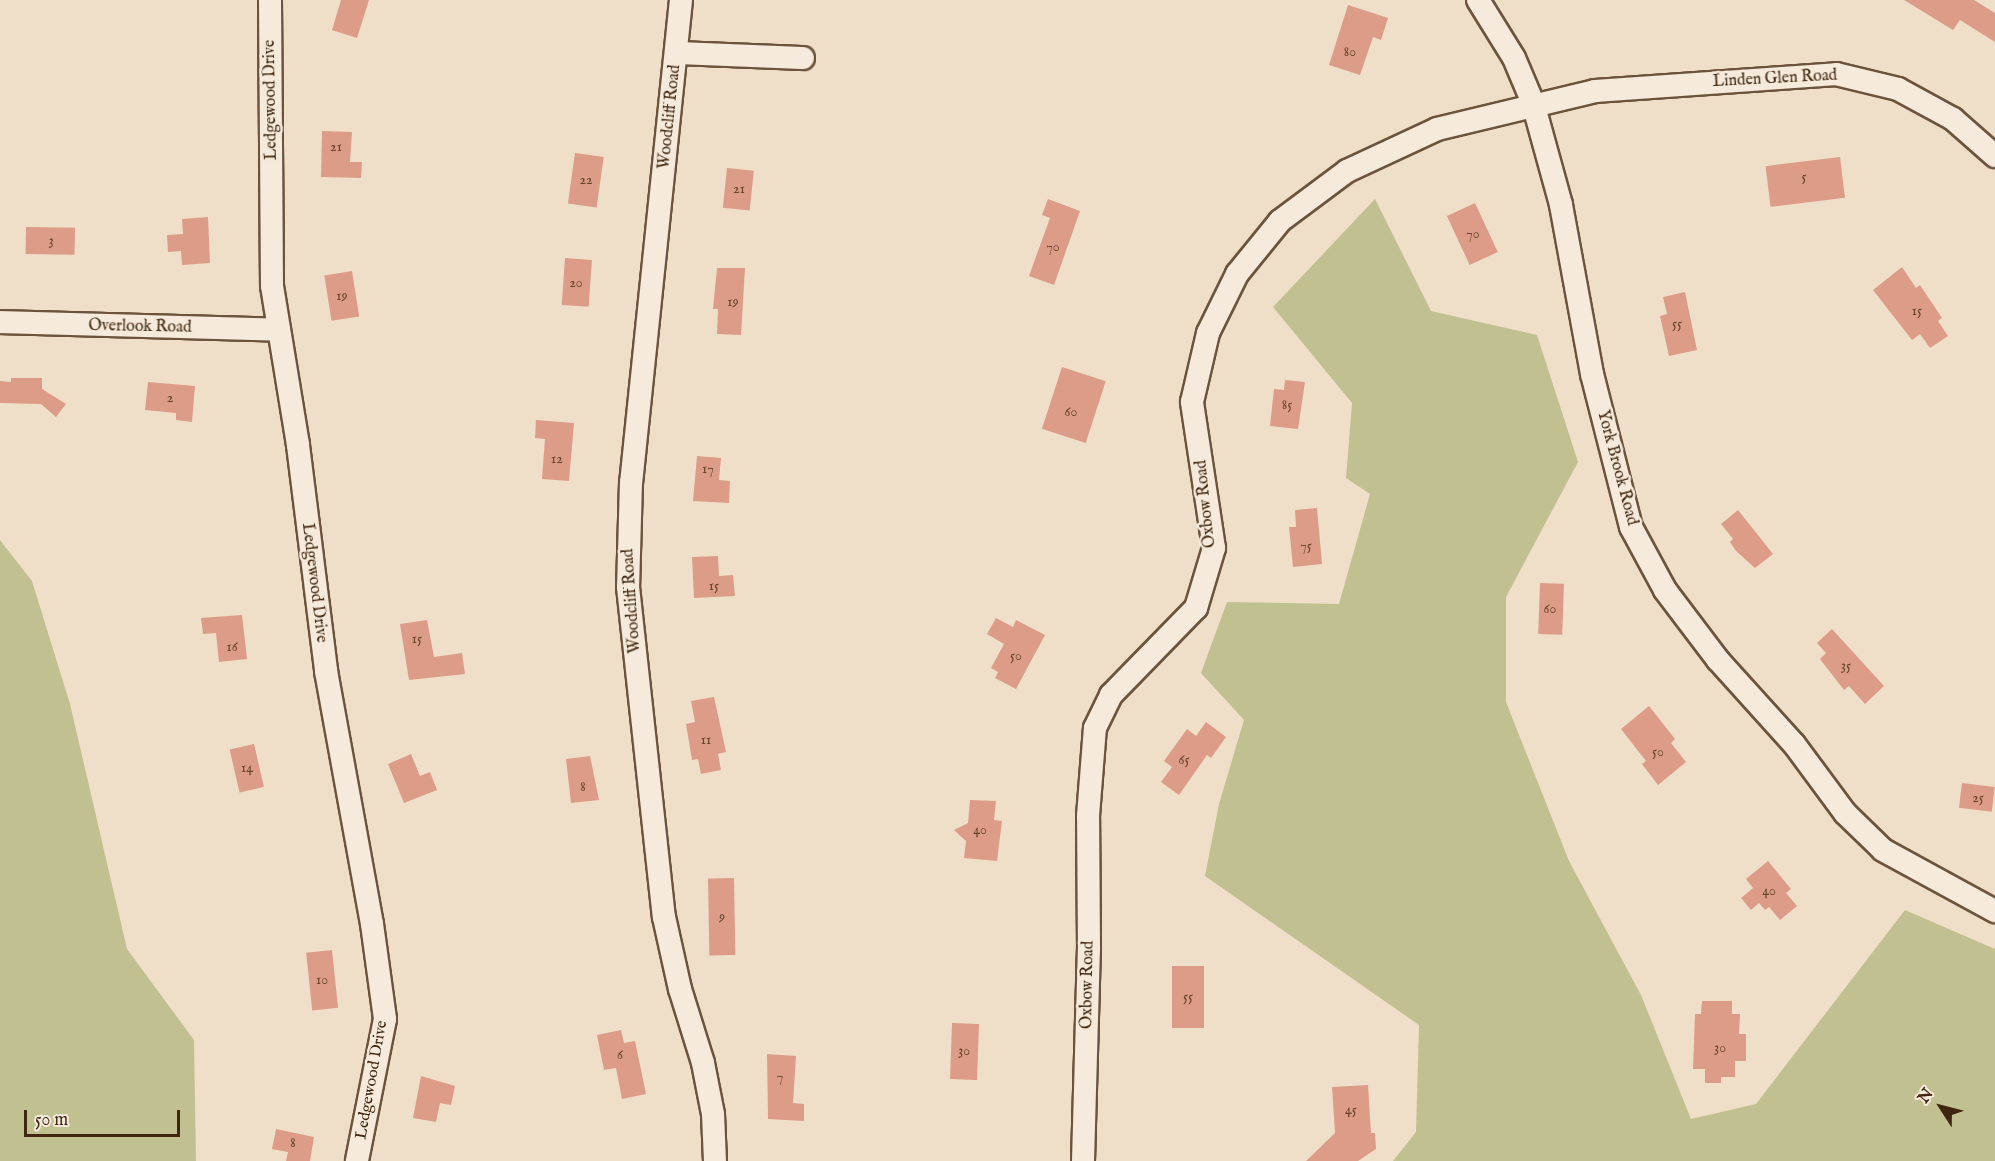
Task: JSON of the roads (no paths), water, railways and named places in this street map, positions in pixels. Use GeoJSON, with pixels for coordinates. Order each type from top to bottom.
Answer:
{"type":"FeatureCollection","features":[{"type":"Feature","properties":{"kind":"street","name":"Ledgewood Drive"},"geometry":{"type":"LineString","coordinates":[[270,0],[272,286],[298,445],[326,671],[372,924],[385,1019],[357,1161]]}},
{"type":"Feature","properties":{"kind":"street","name":"Woodcliff Road"},"geometry":{"type":"LineString","coordinates":[[681,0],[631,482],[628,587],[664,917],[680,989],[703,1063],[712,1114],[715,1161]]}},
{"type":"Feature","properties":{"kind":"street","name":"York Brook Road"},"geometry":{"type":"LineString","coordinates":[[1478,0],[1514,58],[1533,103],[1561,205],[1592,375],[1631,527],[1665,590],[1718,660],[1794,744],[1845,813],[1883,850],[1995,912]]}},
{"type":"Feature","properties":{"kind":"street"},"geometry":{"type":"LineString","coordinates":[[676,53],[803,58]]}},
{"type":"Feature","properties":{"kind":"street","name":"Linden Glen Road"},"geometry":{"type":"LineString","coordinates":[[1533,103],[1595,91],[1836,74],[1898,89],[1953,119],[1995,156]]}},
{"type":"Feature","properties":{"kind":"street","name":"Oxbow Road"},"geometry":{"type":"LineString","coordinates":[[1083,1161],[1089,949],[1088,816],[1095,728],[1111,695],[1196,608],[1214,548],[1192,402],[1208,333],[1238,274],[1280,221],[1347,171],[1437,129],[1533,103]]}},
{"type":"Feature","properties":{"kind":"street","name":"Overlook Road"},"geometry":{"type":"LineString","coordinates":[[0,322],[279,330]]}}]}
